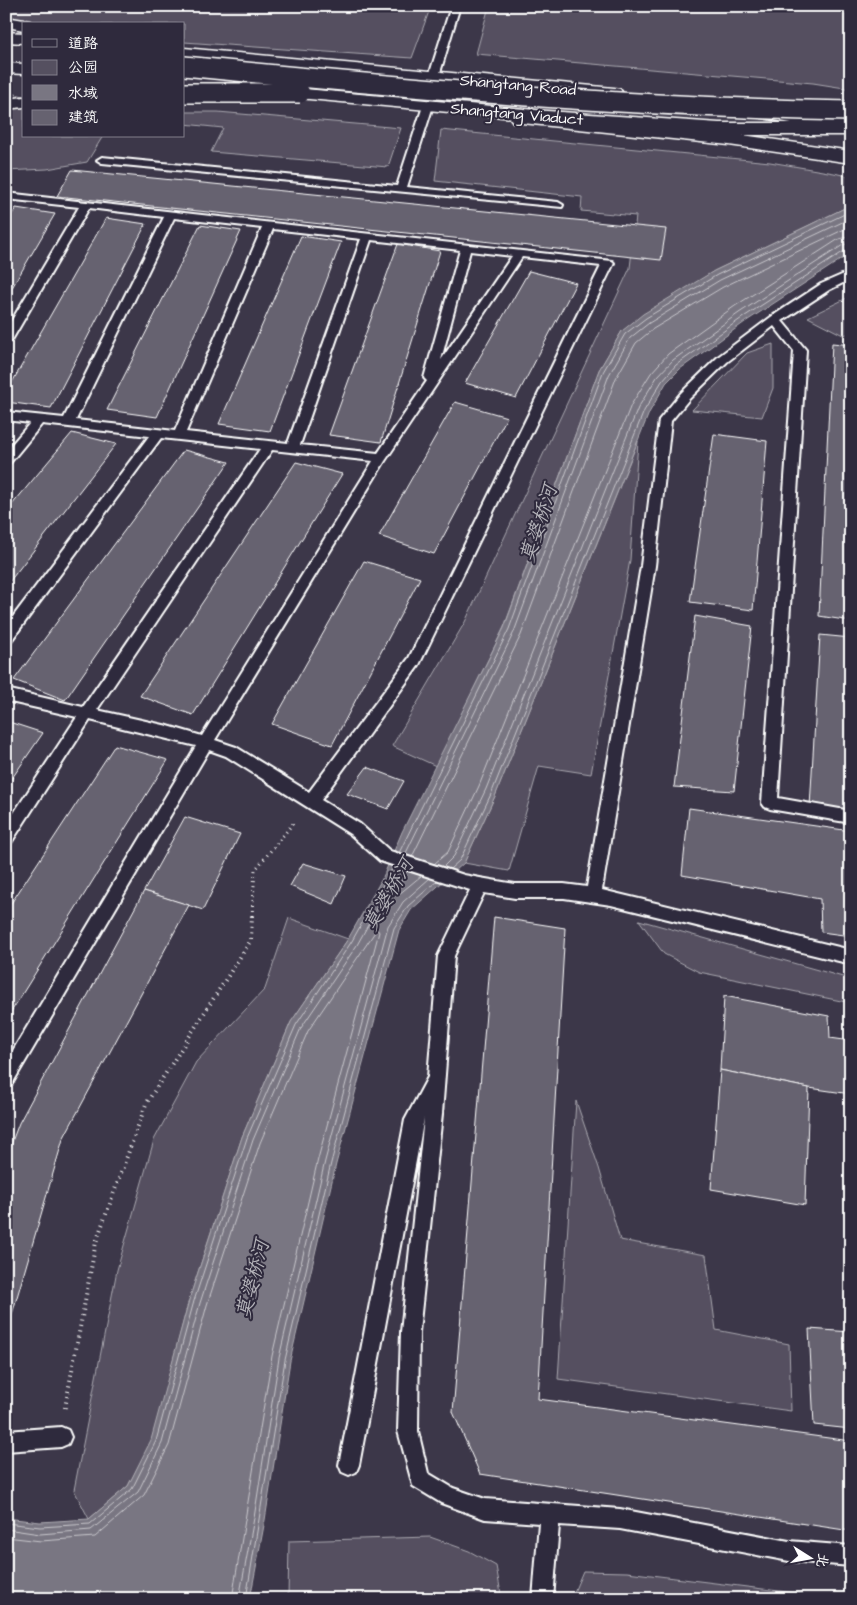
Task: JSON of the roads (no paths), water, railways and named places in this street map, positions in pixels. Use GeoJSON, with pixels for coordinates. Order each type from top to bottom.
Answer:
{"type":"FeatureCollection","features":[{"type":"Feature","properties":{"kind":"main road"},"geometry":{"type":"LineString","coordinates":[[6,22],[22,25]]}},
{"type":"Feature","properties":{"kind":"main road"},"geometry":{"type":"LineString","coordinates":[[6,37],[22,38]]}},
{"type":"Feature","properties":{"kind":"main road"},"geometry":{"type":"LineString","coordinates":[[6,50],[22,52]]}},
{"type":"Feature","properties":{"kind":"main road","name":"Shangtang Road"},"geometry":{"type":"LineString","coordinates":[[185,52],[611,93],[810,120],[851,129]]}},
{"type":"Feature","properties":{"kind":"main road"},"geometry":{"type":"LineString","coordinates":[[185,52],[349,82]]}},
{"type":"Feature","properties":{"kind":"main road","name":"Shangtang Viaduct"},"geometry":{"type":"LineString","coordinates":[[185,66],[349,82],[585,101],[753,110],[851,111]]}},
{"type":"Feature","properties":{"kind":"main road"},"geometry":{"type":"LineString","coordinates":[[6,68],[22,70]]}},
{"type":"Feature","properties":{"kind":"main road","name":"Shangtang Road"},"geometry":{"type":"LineString","coordinates":[[185,84],[729,138],[851,157]]}},
{"type":"Feature","properties":{"kind":"main road","name":"Shangtang Viaduct"},"geometry":{"type":"LineString","coordinates":[[185,84],[719,129],[851,129]]}},
{"type":"Feature","properties":{"kind":"main road"},"geometry":{"type":"LineString","coordinates":[[185,93],[303,93]]}},
{"type":"Feature","properties":{"kind":"main road"},"geometry":{"type":"LineString","coordinates":[[6,104],[22,102]]}},
{"type":"Feature","properties":{"kind":"lane"},"geometry":{"type":"LineString","coordinates":[[434,76],[456,6]]}},
{"type":"Feature","properties":{"kind":"lane"},"geometry":{"type":"LineString","coordinates":[[401,189],[427,109]]}},
{"type":"Feature","properties":{"kind":"lane"},"geometry":{"type":"LineString","coordinates":[[102,160],[558,205]]}},
{"type":"Feature","properties":{"kind":"lane"},"geometry":{"type":"LineString","coordinates":[[6,196],[608,263],[414,661],[311,801]]}},
{"type":"Feature","properties":{"kind":"lane"},"geometry":{"type":"LineString","coordinates":[[6,340],[86,205]]}},
{"type":"Feature","properties":{"kind":"lane"},"geometry":{"type":"LineString","coordinates":[[68,423],[171,214]]}},
{"type":"Feature","properties":{"kind":"lane"},"geometry":{"type":"LineString","coordinates":[[179,435],[269,225]]}},
{"type":"Feature","properties":{"kind":"lane"},"geometry":{"type":"LineString","coordinates":[[293,448],[367,236]]}},
{"type":"Feature","properties":{"kind":"lane"},"geometry":{"type":"LineString","coordinates":[[426,390],[466,247]]}},
{"type":"Feature","properties":{"kind":"lane"},"geometry":{"type":"LineString","coordinates":[[6,1078],[206,743],[380,458],[519,253]]}},
{"type":"Feature","properties":{"kind":"lane"},"geometry":{"type":"LineString","coordinates":[[593,896],[648,566],[665,420],[685,396],[723,359],[825,287],[851,274]]}},
{"type":"Feature","properties":{"kind":"lane"},"geometry":{"type":"LineString","coordinates":[[776,320],[800,350],[770,803],[851,816]]}},
{"type":"Feature","properties":{"kind":"lane"},"geometry":{"type":"LineString","coordinates":[[6,416],[380,458]]}},
{"type":"Feature","properties":{"kind":"lane"},"geometry":{"type":"LineString","coordinates":[[6,460],[40,420]]}},
{"type":"Feature","properties":{"kind":"lane"},"geometry":{"type":"LineString","coordinates":[[6,637],[158,432]]}},
{"type":"Feature","properties":{"kind":"lane"},"geometry":{"type":"LineString","coordinates":[[6,838],[87,713],[269,445]]}},
{"type":"Feature","properties":{"kind":"lane"},"geometry":{"type":"LineString","coordinates":[[6,695],[168,732],[231,751],[355,829],[385,856],[472,883],[515,890],[564,891],[611,898],[851,958]]}},
{"type":"Feature","properties":{"kind":"lane"},"geometry":{"type":"LineString","coordinates":[[472,883],[446,956],[410,1332],[408,1432],[420,1479],[448,1496],[485,1509],[620,1519],[790,1551],[851,1556]]}},
{"type":"Feature","properties":{"kind":"lane"},"geometry":{"type":"LineString","coordinates":[[349,1465],[414,1120],[436,1075]]}},
{"type":"Feature","properties":{"kind":"lane"},"geometry":{"type":"LineString","coordinates":[[6,1441],[61,1437]]}},
{"type":"Feature","properties":{"kind":"lane"},"geometry":{"type":"LineString","coordinates":[[544,1599],[550,1515]]}},
{"type":"Feature","properties":{"kind":"water","name":"莫婆桥河"},"geometry":{"type":"Polygon","coordinates":[[[851,205],[851,253],[745,322],[680,369],[666,383],[649,413],[496,794],[464,863],[411,910],[399,930],[336,1164],[290,1361],[265,1520],[250,1599],[6,1599],[6,1518],[40,1522],[89,1519],[128,1486],[151,1440],[189,1300],[242,1137],[291,1022],[348,939],[383,877],[402,832],[504,628],[599,370],[622,331],[643,314],[714,271],[851,205]]]}}]}
